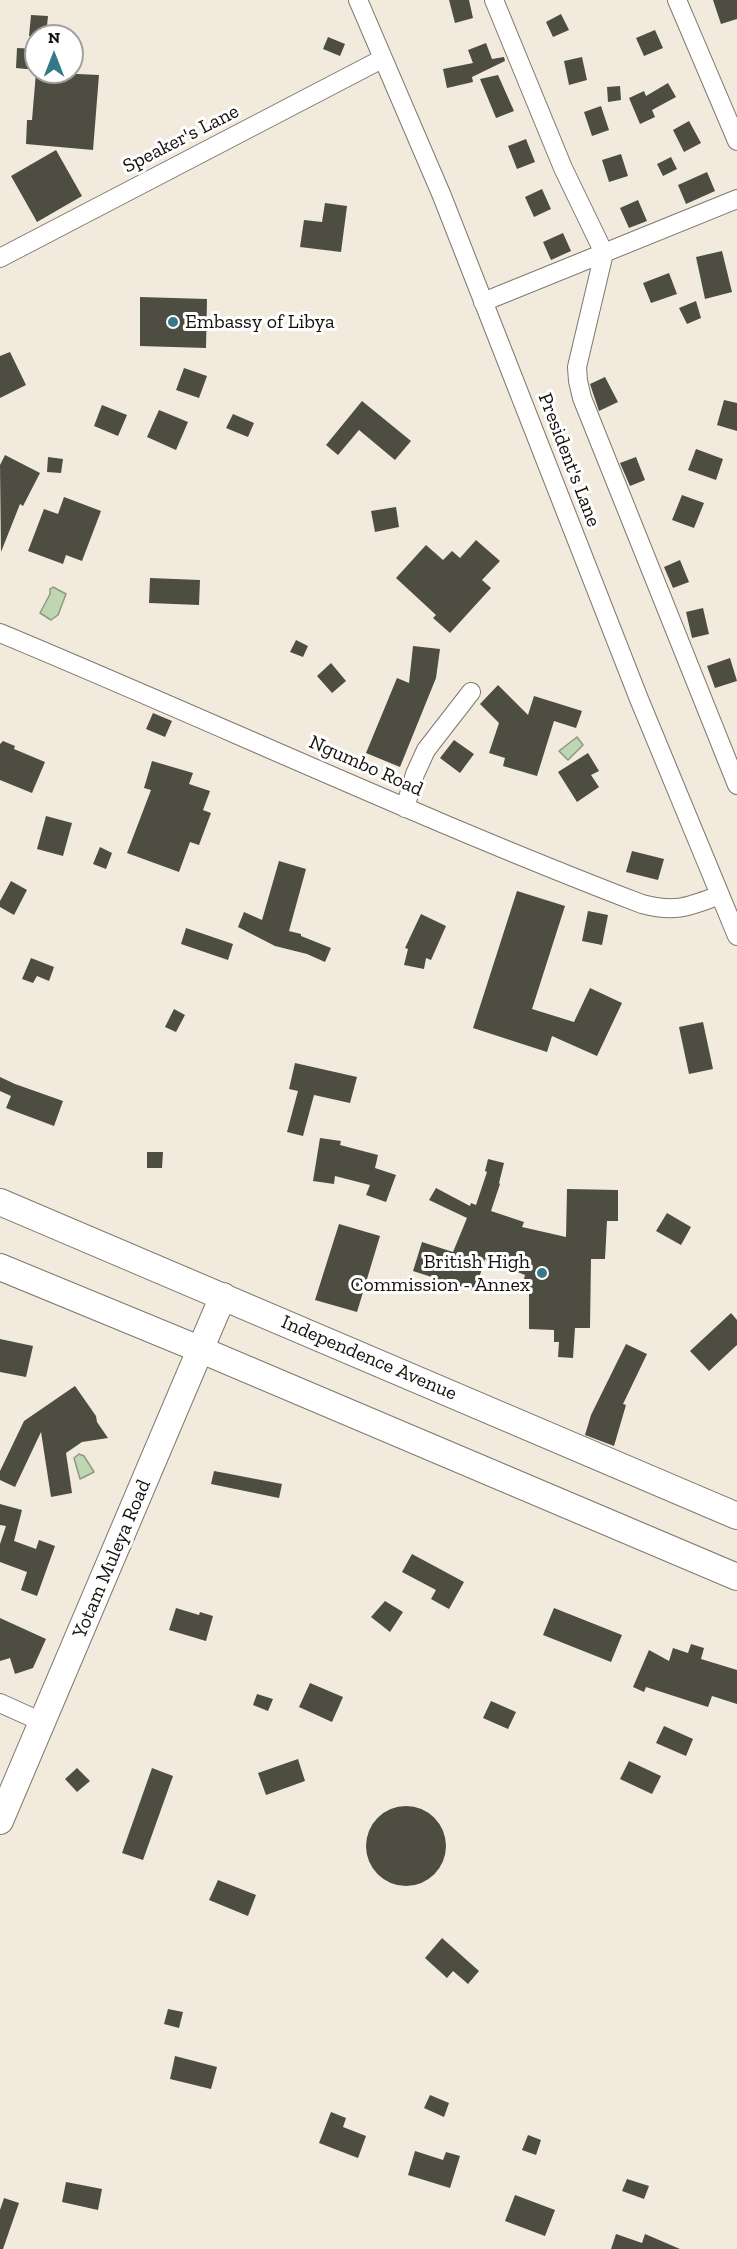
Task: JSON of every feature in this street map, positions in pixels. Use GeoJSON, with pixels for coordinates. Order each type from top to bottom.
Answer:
{"type":"FeatureCollection","features":[{"type":"Feature","properties":{"kind":"main road","name":"Independence Avenue"},"geometry":{"type":"LineString","coordinates":[[0,1202],[737,1516]]}},
{"type":"Feature","properties":{"kind":"main road"},"geometry":{"type":"LineString","coordinates":[[0,1267],[737,1577]]}},
{"type":"Feature","properties":{"kind":"main road","name":"Yotam Muleya Road"},"geometry":{"type":"LineString","coordinates":[[0,1821],[223,1296]]}},
{"type":"Feature","properties":{"kind":"street","name":"President's Lane"},"geometry":{"type":"LineString","coordinates":[[358,0],[442,196],[639,699],[737,936]]}},
{"type":"Feature","properties":{"kind":"street"},"geometry":{"type":"LineString","coordinates":[[494,0],[563,168],[588,224],[604,253],[577,367],[582,398],[737,784]]}},
{"type":"Feature","properties":{"kind":"street"},"geometry":{"type":"LineString","coordinates":[[677,0],[737,141]]}},
{"type":"Feature","properties":{"kind":"street","name":"Speaker's Lane"},"geometry":{"type":"LineString","coordinates":[[0,258],[382,58]]}},
{"type":"Feature","properties":{"kind":"street"},"geometry":{"type":"LineString","coordinates":[[483,302],[737,199]]}},
{"type":"Feature","properties":{"kind":"street","name":"Ngumbo Road"},"geometry":{"type":"LineString","coordinates":[[0,633],[122,683],[405,808],[642,904],[662,909],[678,909],[720,895]]}},
{"type":"Feature","properties":{"kind":"street"},"geometry":{"type":"LineString","coordinates":[[405,808],[415,774],[426,750],[471,692]]}},
{"type":"Feature","properties":{"kind":"street"},"geometry":{"type":"LineString","coordinates":[[0,1703],[42,1722]]}},
{"type":"Feature","properties":{"kind":"shaded area"},"geometry":{"type":"Polygon","coordinates":[[[53,587],[66,594],[58,615],[51,620],[40,613],[53,587]]]}},
{"type":"Feature","properties":{"kind":"shaded area"},"geometry":{"type":"Polygon","coordinates":[[[577,737],[583,745],[568,760],[559,751],[577,737]]]}},
{"type":"Feature","properties":{"kind":"shaded area"},"geometry":{"type":"Polygon","coordinates":[[[79,1454],[84,1456],[94,1472],[80,1479],[74,1458],[79,1454]]]}},
{"type":"Feature","properties":{"kind":"building"},"geometry":{"type":"Polygon","coordinates":[[[449,0],[469,0],[473,18],[455,23],[449,0]]]}},
{"type":"Feature","properties":{"kind":"building"},"geometry":{"type":"Polygon","coordinates":[[[713,0],[737,0],[737,19],[721,24],[713,0]]]}},
{"type":"Feature","properties":{"kind":"building"},"geometry":{"type":"Polygon","coordinates":[[[561,14],[569,30],[553,37],[546,22],[561,14]]]}},
{"type":"Feature","properties":{"kind":"building"},"geometry":{"type":"Polygon","coordinates":[[[31,15],[48,16],[47,24],[30,24],[31,15]]]}},
{"type":"Feature","properties":{"kind":"building"},"geometry":{"type":"Polygon","coordinates":[[[655,30],[663,48],[644,56],[636,38],[655,30]]]}},
{"type":"Feature","properties":{"kind":"building"},"geometry":{"type":"Polygon","coordinates":[[[328,37],[345,44],[340,56],[323,49],[328,37]]]}},
{"type":"Feature","properties":{"kind":"building"},"geometry":{"type":"Polygon","coordinates":[[[486,43],[492,59],[504,57],[505,61],[472,77],[473,82],[447,88],[443,69],[473,63],[468,50],[486,43]]]}},
{"type":"Feature","properties":{"kind":"building"},"geometry":{"type":"Polygon","coordinates":[[[17,48],[24,48],[24,69],[16,68],[17,48]]]}},
{"type":"Feature","properties":{"kind":"building"},"geometry":{"type":"Polygon","coordinates":[[[582,57],[587,80],[569,85],[564,61],[582,57]]]}},
{"type":"Feature","properties":{"kind":"building"},"geometry":{"type":"Polygon","coordinates":[[[84,74],[99,75],[93,150],[26,144],[27,120],[32,120],[35,84],[84,84],[84,74]]]}},
{"type":"Feature","properties":{"kind":"building"},"geometry":{"type":"Polygon","coordinates":[[[498,75],[514,111],[496,118],[480,79],[498,75]]]}},
{"type":"Feature","properties":{"kind":"building"},"geometry":{"type":"Polygon","coordinates":[[[668,83],[676,97],[652,110],[655,117],[640,124],[629,98],[644,91],[646,96],[668,83]]]}},
{"type":"Feature","properties":{"kind":"building"},"geometry":{"type":"Polygon","coordinates":[[[620,86],[621,100],[608,102],[607,87],[620,86]]]}},
{"type":"Feature","properties":{"kind":"building"},"geometry":{"type":"Polygon","coordinates":[[[601,106],[609,130],[592,136],[584,112],[601,106]]]}},
{"type":"Feature","properties":{"kind":"building"},"geometry":{"type":"Polygon","coordinates":[[[689,121],[701,143],[684,152],[673,130],[689,121]]]}},
{"type":"Feature","properties":{"kind":"building"},"geometry":{"type":"Polygon","coordinates":[[[526,139],[535,162],[517,169],[508,146],[526,139]]]}},
{"type":"Feature","properties":{"kind":"building"},"geometry":{"type":"Polygon","coordinates":[[[56,150],[82,196],[37,222],[11,176],[56,150]]]}},
{"type":"Feature","properties":{"kind":"building"},"geometry":{"type":"Polygon","coordinates":[[[621,154],[628,176],[609,182],[602,160],[621,154]]]}},
{"type":"Feature","properties":{"kind":"building"},"geometry":{"type":"Polygon","coordinates":[[[671,157],[677,169],[663,176],[657,164],[671,157]]]}},
{"type":"Feature","properties":{"kind":"building"},"geometry":{"type":"Polygon","coordinates":[[[707,172],[715,191],[686,204],[678,185],[707,172]]]}},
{"type":"Feature","properties":{"kind":"building"},"geometry":{"type":"Polygon","coordinates":[[[542,189],[551,209],[534,217],[525,197],[542,189]]]}},
{"type":"Feature","properties":{"kind":"building"},"geometry":{"type":"Polygon","coordinates":[[[638,200],[647,221],[629,228],[620,208],[638,200]]]}},
{"type":"Feature","properties":{"kind":"building"},"geometry":{"type":"Polygon","coordinates":[[[325,203],[347,206],[341,252],[300,247],[304,220],[322,222],[325,203]]]}},
{"type":"Feature","properties":{"kind":"building"},"geometry":{"type":"Polygon","coordinates":[[[563,233],[571,251],[551,260],[543,242],[563,233]]]}},
{"type":"Feature","properties":{"kind":"building"},"geometry":{"type":"Polygon","coordinates":[[[722,251],[732,292],[705,299],[696,257],[722,251]]]}},
{"type":"Feature","properties":{"kind":"building"},"geometry":{"type":"Polygon","coordinates":[[[669,273],[677,294],[651,303],[643,283],[669,273]]]}},
{"type":"Feature","properties":{"kind":"building","name":"Embassy of Libya"},"geometry":{"type":"Polygon","coordinates":[[[140,297],[207,299],[206,348],[140,346],[140,297]]]}},
{"type":"Feature","properties":{"kind":"building"},"geometry":{"type":"Polygon","coordinates":[[[696,301],[701,318],[687,324],[679,308],[696,301]]]}},
{"type":"Feature","properties":{"kind":"building"},"geometry":{"type":"Polygon","coordinates":[[[10,352],[26,385],[0,398],[0,356],[10,352]]]}},
{"type":"Feature","properties":{"kind":"building"},"geometry":{"type":"Polygon","coordinates":[[[184,368],[207,376],[199,398],[176,390],[184,368]]]}},
{"type":"Feature","properties":{"kind":"building"},"geometry":{"type":"Polygon","coordinates":[[[605,377],[618,402],[599,411],[590,384],[605,377]]]}},
{"type":"Feature","properties":{"kind":"building"},"geometry":{"type":"Polygon","coordinates":[[[724,400],[737,403],[737,431],[717,425],[724,400]]]}},
{"type":"Feature","properties":{"kind":"building"},"geometry":{"type":"Polygon","coordinates":[[[362,401],[411,441],[395,460],[359,430],[338,455],[326,445],[362,401]]]}},
{"type":"Feature","properties":{"kind":"building"},"geometry":{"type":"Polygon","coordinates":[[[102,405],[127,415],[118,436],[94,426],[102,405]]]}},
{"type":"Feature","properties":{"kind":"building"},"geometry":{"type":"Polygon","coordinates":[[[159,410],[188,422],[176,450],[147,437],[159,410]]]}},
{"type":"Feature","properties":{"kind":"building"},"geometry":{"type":"Polygon","coordinates":[[[233,414],[254,423],[248,437],[226,428],[233,414]]]}},
{"type":"Feature","properties":{"kind":"building"},"geometry":{"type":"Polygon","coordinates":[[[696,449],[723,459],[716,480],[688,470],[696,449]]]}},
{"type":"Feature","properties":{"kind":"building"},"geometry":{"type":"Polygon","coordinates":[[[5,455],[40,473],[23,506],[20,504],[1,552],[0,465],[5,455]]]}},
{"type":"Feature","properties":{"kind":"building"},"geometry":{"type":"Polygon","coordinates":[[[48,457],[63,459],[61,473],[47,472],[48,457]]]}},
{"type":"Feature","properties":{"kind":"building"},"geometry":{"type":"Polygon","coordinates":[[[636,457],[645,480],[630,486],[620,463],[636,457]]]}},
{"type":"Feature","properties":{"kind":"building"},"geometry":{"type":"Polygon","coordinates":[[[682,495],[704,503],[694,528],[672,520],[682,495]]]}},
{"type":"Feature","properties":{"kind":"building"},"geometry":{"type":"Polygon","coordinates":[[[64,497],[101,511],[82,561],[66,555],[63,564],[28,551],[44,509],[58,514],[64,497]]]}},
{"type":"Feature","properties":{"kind":"building"},"geometry":{"type":"Polygon","coordinates":[[[396,507],[399,527],[375,532],[371,511],[396,507]]]}},
{"type":"Feature","properties":{"kind":"building"},"geometry":{"type":"Polygon","coordinates":[[[476,540],[500,561],[482,580],[491,588],[450,633],[433,618],[436,615],[396,578],[426,545],[443,560],[452,551],[460,558],[476,540]]]}},
{"type":"Feature","properties":{"kind":"building"},"geometry":{"type":"Polygon","coordinates":[[[680,560],[689,582],[673,588],[664,567],[680,560]]]}},
{"type":"Feature","properties":{"kind":"building"},"geometry":{"type":"Polygon","coordinates":[[[150,578],[200,580],[199,605],[149,603],[150,578]]]}},
{"type":"Feature","properties":{"kind":"building"},"geometry":{"type":"Polygon","coordinates":[[[703,608],[709,634],[692,638],[686,612],[703,608]]]}},
{"type":"Feature","properties":{"kind":"building"},"geometry":{"type":"Polygon","coordinates":[[[296,640],[308,646],[303,657],[290,652],[296,640]]]}},
{"type":"Feature","properties":{"kind":"building"},"geometry":{"type":"Polygon","coordinates":[[[413,646],[440,649],[436,678],[400,767],[366,753],[397,678],[409,683],[413,646]]]}},
{"type":"Feature","properties":{"kind":"building"},"geometry":{"type":"Polygon","coordinates":[[[730,658],[737,681],[715,688],[707,666],[730,658]]]}},
{"type":"Feature","properties":{"kind":"building"},"geometry":{"type":"Polygon","coordinates":[[[331,663],[346,681],[332,693],[317,676],[331,663]]]}},
{"type":"Feature","properties":{"kind":"building"},"geometry":{"type":"Polygon","coordinates":[[[498,685],[528,715],[534,696],[582,711],[576,728],[554,721],[537,776],[503,766],[505,758],[489,753],[499,723],[480,704],[498,685]]]}},
{"type":"Feature","properties":{"kind":"building"},"geometry":{"type":"Polygon","coordinates":[[[153,713],[172,721],[165,737],[146,729],[153,713]]]}},
{"type":"Feature","properties":{"kind":"building"},"geometry":{"type":"Polygon","coordinates":[[[454,740],[474,754],[460,773],[440,758],[454,740]]]}},
{"type":"Feature","properties":{"kind":"building"},"geometry":{"type":"Polygon","coordinates":[[[3,741],[15,746],[14,749],[45,762],[32,793],[0,780],[0,744],[3,741]]]}},
{"type":"Feature","properties":{"kind":"building"},"geometry":{"type":"Polygon","coordinates":[[[588,753],[599,771],[591,775],[599,787],[577,802],[558,772],[588,753]]]}},
{"type":"Feature","properties":{"kind":"building"},"geometry":{"type":"Polygon","coordinates":[[[152,761],[193,773],[189,784],[210,791],[203,810],[211,813],[199,845],[190,842],[179,872],[127,853],[151,790],[144,788],[152,761]]]}},
{"type":"Feature","properties":{"kind":"building"},"geometry":{"type":"Polygon","coordinates":[[[46,816],[72,823],[63,856],[37,849],[46,816]]]}},
{"type":"Feature","properties":{"kind":"building"},"geometry":{"type":"Polygon","coordinates":[[[100,847],[112,853],[106,869],[93,864],[100,847]]]}},
{"type":"Feature","properties":{"kind":"building"},"geometry":{"type":"Polygon","coordinates":[[[632,851],[664,859],[658,880],[626,872],[632,851]]]}},
{"type":"Feature","properties":{"kind":"building"},"geometry":{"type":"Polygon","coordinates":[[[279,861],[306,869],[289,931],[331,948],[325,962],[307,954],[275,946],[238,927],[244,912],[262,920],[279,861]]]}},
{"type":"Feature","properties":{"kind":"building"},"geometry":{"type":"Polygon","coordinates":[[[11,881],[27,890],[14,915],[0,907],[0,901],[11,881]]]}},
{"type":"Feature","properties":{"kind":"building"},"geometry":{"type":"Polygon","coordinates":[[[517,891],[565,906],[532,1009],[574,1022],[590,988],[622,1003],[597,1056],[552,1036],[547,1052],[473,1028],[517,891]]]}},
{"type":"Feature","properties":{"kind":"building"},"geometry":{"type":"Polygon","coordinates":[[[588,911],[608,915],[602,945],[582,941],[588,911]]]}},
{"type":"Feature","properties":{"kind":"building"},"geometry":{"type":"Polygon","coordinates":[[[421,914],[446,926],[431,960],[426,958],[424,969],[404,965],[408,949],[405,948],[421,914]]]}},
{"type":"Feature","properties":{"kind":"building"},"geometry":{"type":"Polygon","coordinates":[[[186,928],[233,944],[228,960],[181,944],[186,928]]]}},
{"type":"Feature","properties":{"kind":"building"},"geometry":{"type":"Polygon","coordinates":[[[31,958],[54,967],[49,981],[37,976],[33,983],[22,979],[31,958]]]}},
{"type":"Feature","properties":{"kind":"building"},"geometry":{"type":"Polygon","coordinates":[[[174,1009],[185,1015],[176,1032],[165,1027],[174,1009]]]}},
{"type":"Feature","properties":{"kind":"building"},"geometry":{"type":"Polygon","coordinates":[[[703,1022],[713,1069],[689,1074],[679,1027],[703,1022]]]}},
{"type":"Feature","properties":{"kind":"building"},"geometry":{"type":"Polygon","coordinates":[[[295,1063],[357,1077],[350,1103],[314,1095],[303,1136],[287,1132],[298,1091],[289,1089],[295,1063]]]}},
{"type":"Feature","properties":{"kind":"building"},"geometry":{"type":"Polygon","coordinates":[[[0,1077],[63,1101],[54,1126],[6,1108],[11,1096],[0,1091],[0,1077]]]}},
{"type":"Feature","properties":{"kind":"building"},"geometry":{"type":"Polygon","coordinates":[[[320,1138],[341,1141],[340,1145],[378,1155],[375,1168],[396,1175],[386,1202],[366,1195],[370,1185],[335,1176],[334,1184],[313,1181],[320,1138]]]}},
{"type":"Feature","properties":{"kind":"building"},"geometry":{"type":"Polygon","coordinates":[[[147,1152],[163,1152],[162,1168],[147,1168],[147,1152]]]}},
{"type":"Feature","properties":{"kind":"building"},"geometry":{"type":"Polygon","coordinates":[[[488,1159],[504,1163],[491,1211],[524,1222],[522,1227],[566,1237],[567,1189],[618,1190],[618,1221],[607,1221],[605,1259],[591,1259],[590,1328],[575,1328],[573,1358],[558,1357],[559,1342],[554,1342],[554,1330],[529,1329],[529,1288],[522,1287],[525,1275],[485,1259],[475,1291],[413,1271],[422,1242],[453,1252],[467,1218],[429,1200],[436,1188],[470,1206],[471,1203],[476,1205],[487,1172],[485,1171],[488,1159]]]}},
{"type":"Feature","properties":{"kind":"building"},"geometry":{"type":"Polygon","coordinates":[[[667,1213],[691,1227],[681,1245],[656,1231],[667,1213]]]}},
{"type":"Feature","properties":{"kind":"building"},"geometry":{"type":"Polygon","coordinates":[[[339,1224],[380,1236],[357,1312],[315,1300],[339,1224]]]}},
{"type":"Feature","properties":{"kind":"building"},"geometry":{"type":"Polygon","coordinates":[[[731,1313],[737,1320],[737,1345],[709,1371],[690,1351],[731,1313]]]}},
{"type":"Feature","properties":{"kind":"building"},"geometry":{"type":"Polygon","coordinates":[[[0,1339],[33,1346],[26,1377],[0,1372],[0,1339]]]}},
{"type":"Feature","properties":{"kind":"building"},"geometry":{"type":"Polygon","coordinates":[[[626,1344],[647,1354],[623,1404],[626,1405],[614,1446],[585,1435],[591,1415],[626,1344]]]}},
{"type":"Feature","properties":{"kind":"building"},"geometry":{"type":"Polygon","coordinates":[[[75,1386],[108,1438],[82,1442],[66,1453],[72,1493],[51,1497],[41,1432],[15,1487],[0,1480],[0,1471],[24,1421],[75,1386]]]}},
{"type":"Feature","properties":{"kind":"building"},"geometry":{"type":"Polygon","coordinates":[[[214,1471],[282,1484],[279,1498],[211,1484],[214,1471]]]}},
{"type":"Feature","properties":{"kind":"building"},"geometry":{"type":"Polygon","coordinates":[[[0,1504],[22,1510],[14,1541],[36,1549],[39,1540],[55,1546],[37,1596],[21,1590],[27,1572],[0,1562],[0,1544],[6,1526],[0,1525],[0,1504]]]}},
{"type":"Feature","properties":{"kind":"building"},"geometry":{"type":"Polygon","coordinates":[[[412,1554],[464,1582],[449,1609],[431,1599],[436,1590],[402,1572],[412,1554]]]}},
{"type":"Feature","properties":{"kind":"building"},"geometry":{"type":"Polygon","coordinates":[[[385,1601],[403,1612],[390,1632],[371,1617],[385,1601]]]}},
{"type":"Feature","properties":{"kind":"building"},"geometry":{"type":"Polygon","coordinates":[[[176,1608],[199,1615],[200,1612],[213,1616],[206,1641],[169,1630],[176,1608]]]}},
{"type":"Feature","properties":{"kind":"building"},"geometry":{"type":"Polygon","coordinates":[[[554,1608],[622,1635],[611,1662],[543,1635],[554,1608]]]}},
{"type":"Feature","properties":{"kind":"building"},"geometry":{"type":"Polygon","coordinates":[[[0,1618],[46,1639],[33,1668],[15,1674],[10,1658],[0,1661],[0,1618]]]}},
{"type":"Feature","properties":{"kind":"building"},"geometry":{"type":"Polygon","coordinates":[[[691,1644],[704,1648],[701,1659],[737,1670],[737,1704],[712,1696],[708,1707],[646,1687],[644,1692],[633,1687],[649,1650],[669,1661],[673,1648],[688,1653],[691,1644]]]}},
{"type":"Feature","properties":{"kind":"building"},"geometry":{"type":"Polygon","coordinates":[[[310,1683],[343,1697],[332,1722],[299,1707],[310,1683]]]}},
{"type":"Feature","properties":{"kind":"building"},"geometry":{"type":"Polygon","coordinates":[[[257,1694],[273,1699],[268,1711],[253,1705],[257,1694]]]}},
{"type":"Feature","properties":{"kind":"building"},"geometry":{"type":"Polygon","coordinates":[[[491,1701],[516,1712],[508,1729],[483,1718],[491,1701]]]}},
{"type":"Feature","properties":{"kind":"building"},"geometry":{"type":"Polygon","coordinates":[[[664,1726],[693,1739],[686,1756],[656,1743],[664,1726]]]}},
{"type":"Feature","properties":{"kind":"building"},"geometry":{"type":"Polygon","coordinates":[[[298,1759],[305,1781],[266,1795],[258,1773],[298,1759]]]}},
{"type":"Feature","properties":{"kind":"building"},"geometry":{"type":"Polygon","coordinates":[[[629,1761],[661,1776],[652,1794],[620,1779],[629,1761]]]}},
{"type":"Feature","properties":{"kind":"building"},"geometry":{"type":"Polygon","coordinates":[[[77,1768],[90,1781],[77,1792],[65,1779],[77,1768]]]}},
{"type":"Feature","properties":{"kind":"building"},"geometry":{"type":"Polygon","coordinates":[[[152,1768],[173,1776],[143,1860],[122,1853],[152,1768]]]}},
{"type":"Feature","properties":{"kind":"building"},"geometry":{"type":"Polygon","coordinates":[[[406,1806],[421,1809],[434,1818],[443,1831],[446,1846],[443,1861],[434,1874],[421,1883],[406,1886],[391,1883],[378,1874],[369,1861],[366,1846],[369,1831],[378,1818],[391,1809],[406,1806]]]}},
{"type":"Feature","properties":{"kind":"building"},"geometry":{"type":"Polygon","coordinates":[[[218,1880],[256,1895],[248,1916],[209,1900],[218,1880]]]}},
{"type":"Feature","properties":{"kind":"building"},"geometry":{"type":"Polygon","coordinates":[[[442,1938],[479,1971],[468,1984],[453,1971],[447,1978],[425,1958],[442,1938]]]}},
{"type":"Feature","properties":{"kind":"building"},"geometry":{"type":"Polygon","coordinates":[[[168,2009],[183,2012],[179,2028],[164,2024],[168,2009]]]}},
{"type":"Feature","properties":{"kind":"building"},"geometry":{"type":"Polygon","coordinates":[[[175,2056],[217,2067],[211,2089],[170,2079],[175,2056]]]}},
{"type":"Feature","properties":{"kind":"building"},"geometry":{"type":"Polygon","coordinates":[[[430,2095],[449,2103],[444,2117],[424,2108],[430,2095]]]}},
{"type":"Feature","properties":{"kind":"building"},"geometry":{"type":"Polygon","coordinates":[[[331,2112],[346,2118],[343,2127],[366,2136],[358,2158],[319,2143],[331,2112]]]}},
{"type":"Feature","properties":{"kind":"building"},"geometry":{"type":"Polygon","coordinates":[[[528,2135],[541,2140],[536,2155],[522,2150],[528,2135]]]}},
{"type":"Feature","properties":{"kind":"building"},"geometry":{"type":"Polygon","coordinates":[[[415,2151],[443,2160],[446,2152],[460,2156],[450,2188],[408,2175],[415,2151]]]}},
{"type":"Feature","properties":{"kind":"building"},"geometry":{"type":"Polygon","coordinates":[[[627,2179],[649,2186],[644,2199],[622,2191],[627,2179]]]}},
{"type":"Feature","properties":{"kind":"building"},"geometry":{"type":"Polygon","coordinates":[[[66,2182],[102,2189],[98,2210],[62,2202],[66,2182]]]}},
{"type":"Feature","properties":{"kind":"building"},"geometry":{"type":"Polygon","coordinates":[[[515,2195],[555,2210],[545,2236],[505,2221],[515,2195]]]}},
{"type":"Feature","properties":{"kind":"building"},"geometry":{"type":"Polygon","coordinates":[[[4,2198],[19,2203],[3,2249],[0,2249],[0,2210],[4,2198]]]}},
{"type":"Feature","properties":{"kind":"building"},"geometry":{"type":"Polygon","coordinates":[[[616,2234],[642,2243],[645,2234],[680,2249],[611,2249],[616,2234]]]}},
{"type":"Feature","properties":{"kind":"place","name":"Embassy of Libya"},"geometry":{"type":"Point","coordinates":[173,322]}},
{"type":"Feature","properties":{"kind":"place","name":"British High Commission - Annex"},"geometry":{"type":"Point","coordinates":[542,1273]}}]}
